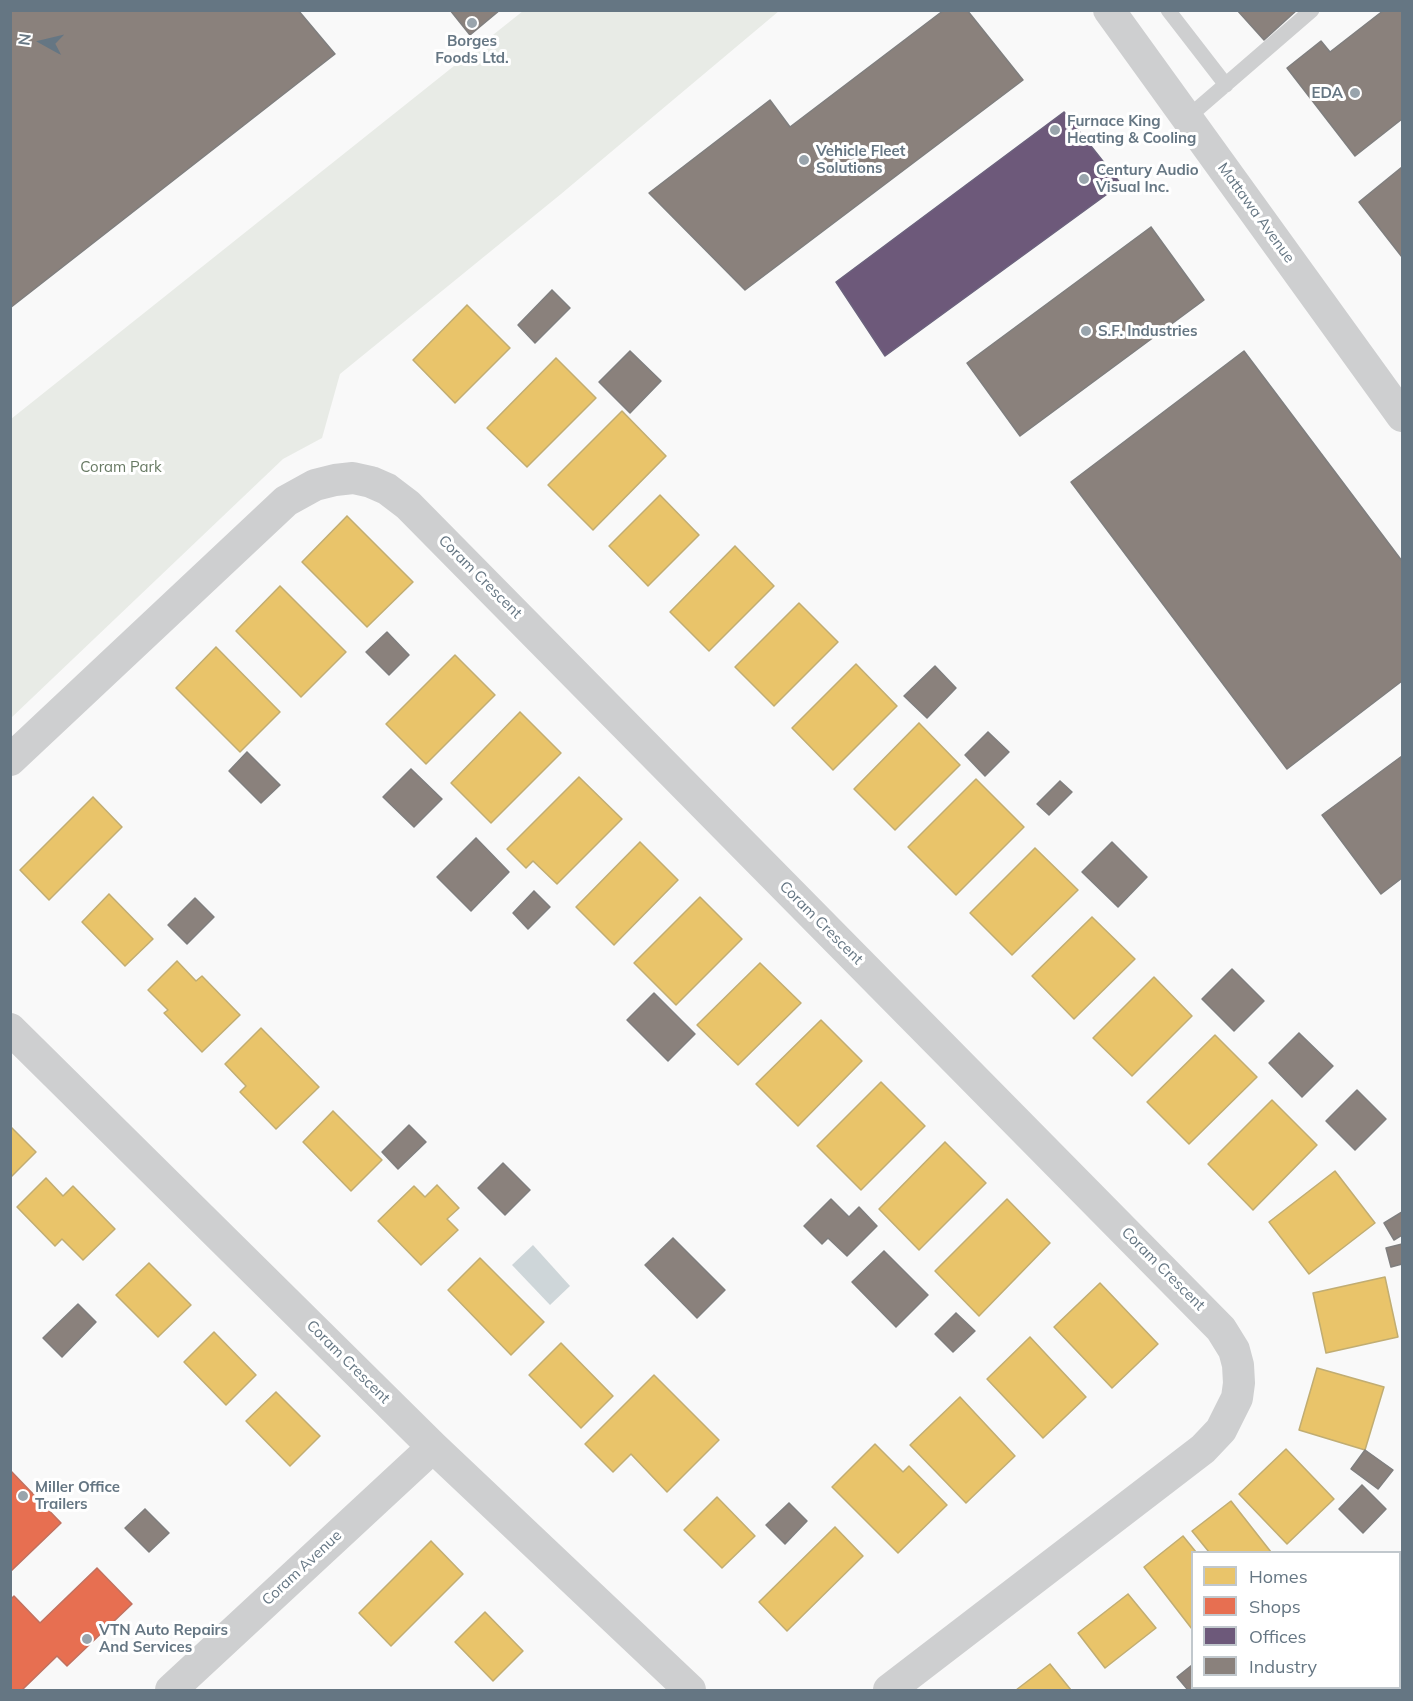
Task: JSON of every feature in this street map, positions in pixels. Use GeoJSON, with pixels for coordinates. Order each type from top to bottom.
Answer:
{"type":"FeatureCollection","features":[{"type":"Feature","properties":{"kind":"street","name":"Mattawa Avenue"},"geometry":{"type":"LineString","coordinates":[[1108,10],[1402,416]]}},
{"type":"Feature","properties":{"kind":"street","name":"Coram Crescent"},"geometry":{"type":"LineString","coordinates":[[10,760],[286,501],[315,485],[334,480],[353,478],[387,489],[408,505],[1221,1329],[1233,1350],[1238,1365],[1239,1383],[1237,1398],[1221,1430],[1203,1449],[889,1690]]}},
{"type":"Feature","properties":{"kind":"street","name":"Coram Crescent"},"geometry":{"type":"LineString","coordinates":[[10,1029],[433,1447],[690,1690]]}},
{"type":"Feature","properties":{"kind":"street","name":"Coram Avenue"},"geometry":{"type":"LineString","coordinates":[[171,1690],[433,1447]]}},
{"type":"Feature","properties":{"kind":"lane"},"geometry":{"type":"LineString","coordinates":[[1168,10],[1226,85]]}},
{"type":"Feature","properties":{"kind":"lane"},"geometry":{"type":"LineString","coordinates":[[1187,118],[1312,10]]}},
{"type":"Feature","properties":{"kind":"green space","name":"Coram Park"},"geometry":{"type":"Polygon","coordinates":[[[523,11],[779,11],[561,194],[340,374],[322,438],[283,459],[11,718],[11,419],[523,11]]]}},
{"type":"Feature","properties":{"kind":"shaded area"},"geometry":{"type":"Polygon","coordinates":[[[533,1245],[570,1286],[550,1305],[512,1265],[533,1245]]]}},
{"type":"Feature","properties":{"kind":"building: Homes"},"geometry":{"type":"Polygon","coordinates":[[[467,305],[510,348],[455,403],[413,360],[467,305]]]}},
{"type":"Feature","properties":{"kind":"building: Homes"},"geometry":{"type":"Polygon","coordinates":[[[556,358],[596,398],[527,467],[487,428],[556,358]]]}},
{"type":"Feature","properties":{"kind":"building: Homes"},"geometry":{"type":"Polygon","coordinates":[[[622,411],[666,456],[593,530],[548,485],[622,411]]]}},
{"type":"Feature","properties":{"kind":"building: Homes"},"geometry":{"type":"Polygon","coordinates":[[[660,495],[699,535],[648,586],[609,546],[660,495]]]}},
{"type":"Feature","properties":{"kind":"building: Homes"},"geometry":{"type":"Polygon","coordinates":[[[347,516],[413,582],[367,627],[302,562],[347,516]]]}},
{"type":"Feature","properties":{"kind":"building: Homes"},"geometry":{"type":"Polygon","coordinates":[[[735,546],[774,586],[709,651],[670,612],[735,546]]]}},
{"type":"Feature","properties":{"kind":"building: Homes"},"geometry":{"type":"Polygon","coordinates":[[[280,586],[346,652],[301,697],[236,631],[280,586]]]}},
{"type":"Feature","properties":{"kind":"building: Homes"},"geometry":{"type":"Polygon","coordinates":[[[799,603],[838,642],[774,706],[735,667],[799,603]]]}},
{"type":"Feature","properties":{"kind":"building: Homes"},"geometry":{"type":"Polygon","coordinates":[[[216,647],[280,712],[240,752],[176,688],[216,647]]]}},
{"type":"Feature","properties":{"kind":"building: Homes"},"geometry":{"type":"Polygon","coordinates":[[[455,655],[495,695],[426,764],[386,724],[455,655]]]}},
{"type":"Feature","properties":{"kind":"building: Homes"},"geometry":{"type":"Polygon","coordinates":[[[856,664],[897,706],[833,770],[792,728],[856,664]]]}},
{"type":"Feature","properties":{"kind":"building: Homes"},"geometry":{"type":"Polygon","coordinates":[[[520,712],[561,753],[491,823],[451,783],[520,712]]]}},
{"type":"Feature","properties":{"kind":"building: Homes"},"geometry":{"type":"Polygon","coordinates":[[[919,723],[960,765],[895,830],[854,789],[919,723]]]}},
{"type":"Feature","properties":{"kind":"building: Homes"},"geometry":{"type":"Polygon","coordinates":[[[579,777],[622,819],[557,884],[533,861],[526,868],[507,849],[579,777]]]}},
{"type":"Feature","properties":{"kind":"building: Homes"},"geometry":{"type":"Polygon","coordinates":[[[976,779],[1024,827],[956,895],[908,847],[976,779]]]}},
{"type":"Feature","properties":{"kind":"building: Homes"},"geometry":{"type":"Polygon","coordinates":[[[93,797],[122,827],[49,900],[20,870],[93,797]]]}},
{"type":"Feature","properties":{"kind":"building: Homes"},"geometry":{"type":"Polygon","coordinates":[[[640,842],[678,880],[614,945],[576,907],[640,842]]]}},
{"type":"Feature","properties":{"kind":"building: Homes"},"geometry":{"type":"Polygon","coordinates":[[[1035,848],[1078,890],[1012,955],[970,913],[1035,848]]]}},
{"type":"Feature","properties":{"kind":"building: Homes"},"geometry":{"type":"Polygon","coordinates":[[[109,894],[153,939],[125,966],[82,922],[109,894]]]}},
{"type":"Feature","properties":{"kind":"building: Homes"},"geometry":{"type":"Polygon","coordinates":[[[700,897],[742,939],[676,1005],[634,963],[700,897]]]}},
{"type":"Feature","properties":{"kind":"building: Homes"},"geometry":{"type":"Polygon","coordinates":[[[1092,917],[1135,959],[1074,1019],[1032,976],[1092,917]]]}},
{"type":"Feature","properties":{"kind":"building: Homes"},"geometry":{"type":"Polygon","coordinates":[[[177,961],[196,981],[202,976],[240,1015],[202,1052],[164,1013],[168,1010],[148,990],[177,961]]]}},
{"type":"Feature","properties":{"kind":"building: Homes"},"geometry":{"type":"Polygon","coordinates":[[[760,963],[801,1003],[738,1065],[697,1025],[760,963]]]}},
{"type":"Feature","properties":{"kind":"building: Homes"},"geometry":{"type":"Polygon","coordinates":[[[1154,977],[1192,1016],[1132,1076],[1093,1038],[1154,977]]]}},
{"type":"Feature","properties":{"kind":"building: Homes"},"geometry":{"type":"Polygon","coordinates":[[[821,1020],[862,1061],[798,1126],[756,1084],[821,1020]]]}},
{"type":"Feature","properties":{"kind":"building: Homes"},"geometry":{"type":"Polygon","coordinates":[[[261,1028],[319,1087],[276,1129],[240,1092],[246,1086],[225,1064],[261,1028]]]}},
{"type":"Feature","properties":{"kind":"building: Homes"},"geometry":{"type":"Polygon","coordinates":[[[1215,1035],[1257,1077],[1189,1144],[1147,1102],[1215,1035]]]}},
{"type":"Feature","properties":{"kind":"building: Homes"},"geometry":{"type":"Polygon","coordinates":[[[881,1082],[925,1126],[861,1190],[817,1146],[881,1082]]]}},
{"type":"Feature","properties":{"kind":"building: Homes"},"geometry":{"type":"Polygon","coordinates":[[[1272,1100],[1317,1145],[1253,1210],[1208,1164],[1272,1100]]]}},
{"type":"Feature","properties":{"kind":"building: Homes"},"geometry":{"type":"Polygon","coordinates":[[[333,1111],[382,1160],[351,1191],[303,1142],[333,1111]]]}},
{"type":"Feature","properties":{"kind":"building: Homes"},"geometry":{"type":"Polygon","coordinates":[[[10,1126],[36,1152],[10,1178],[10,1126]]]}},
{"type":"Feature","properties":{"kind":"building: Homes"},"geometry":{"type":"Polygon","coordinates":[[[945,1142],[986,1183],[919,1250],[879,1209],[945,1142]]]}},
{"type":"Feature","properties":{"kind":"building: Homes"},"geometry":{"type":"Polygon","coordinates":[[[1335,1171],[1375,1223],[1309,1274],[1269,1222],[1335,1171]]]}},
{"type":"Feature","properties":{"kind":"building: Homes"},"geometry":{"type":"Polygon","coordinates":[[[46,1178],[63,1196],[73,1186],[115,1229],[83,1260],[62,1239],[55,1246],[17,1207],[46,1178]]]}},
{"type":"Feature","properties":{"kind":"building: Homes"},"geometry":{"type":"Polygon","coordinates":[[[437,1185],[459,1208],[447,1219],[458,1230],[421,1265],[378,1221],[414,1186],[425,1197],[437,1185]]]}},
{"type":"Feature","properties":{"kind":"building: Homes"},"geometry":{"type":"Polygon","coordinates":[[[1007,1199],[1050,1243],[979,1316],[935,1271],[1007,1199]]]}},
{"type":"Feature","properties":{"kind":"building: Homes"},"geometry":{"type":"Polygon","coordinates":[[[480,1258],[544,1322],[511,1355],[448,1290],[480,1258]]]}},
{"type":"Feature","properties":{"kind":"building: Homes"},"geometry":{"type":"Polygon","coordinates":[[[149,1263],[191,1305],[158,1337],[116,1295],[149,1263]]]}},
{"type":"Feature","properties":{"kind":"building: Homes"},"geometry":{"type":"Polygon","coordinates":[[[1385,1277],[1398,1337],[1326,1353],[1313,1293],[1385,1277]]]}},
{"type":"Feature","properties":{"kind":"building: Homes"},"geometry":{"type":"Polygon","coordinates":[[[1100,1283],[1158,1344],[1112,1388],[1054,1327],[1100,1283]]]}},
{"type":"Feature","properties":{"kind":"building: Homes"},"geometry":{"type":"Polygon","coordinates":[[[214,1332],[256,1375],[226,1405],[184,1362],[214,1332]]]}},
{"type":"Feature","properties":{"kind":"building: Homes"},"geometry":{"type":"Polygon","coordinates":[[[1030,1337],[1086,1397],[1043,1438],[987,1379],[1030,1337]]]}},
{"type":"Feature","properties":{"kind":"building: Homes"},"geometry":{"type":"Polygon","coordinates":[[[561,1343],[613,1396],[581,1428],[529,1375],[561,1343]]]}},
{"type":"Feature","properties":{"kind":"building: Homes"},"geometry":{"type":"Polygon","coordinates":[[[1317,1368],[1384,1387],[1365,1450],[1299,1430],[1317,1368]]]}},
{"type":"Feature","properties":{"kind":"building: Homes"},"geometry":{"type":"Polygon","coordinates":[[[654,1375],[719,1440],[667,1492],[631,1454],[613,1472],[585,1444],[654,1375]]]}},
{"type":"Feature","properties":{"kind":"building: Homes"},"geometry":{"type":"Polygon","coordinates":[[[276,1392],[320,1436],[290,1466],[246,1421],[276,1392]]]}},
{"type":"Feature","properties":{"kind":"building: Homes"},"geometry":{"type":"Polygon","coordinates":[[[960,1397],[1015,1456],[966,1503],[910,1445],[960,1397]]]}},
{"type":"Feature","properties":{"kind":"building: Homes"},"geometry":{"type":"Polygon","coordinates":[[[875,1444],[903,1472],[909,1466],[947,1505],[898,1553],[832,1487],[875,1444]]]}},
{"type":"Feature","properties":{"kind":"building: Homes"},"geometry":{"type":"Polygon","coordinates":[[[1286,1449],[1334,1499],[1287,1544],[1239,1494],[1286,1449]]]}},
{"type":"Feature","properties":{"kind":"building: Homes"},"geometry":{"type":"Polygon","coordinates":[[[717,1497],[755,1536],[722,1568],[684,1530],[717,1497]]]}},
{"type":"Feature","properties":{"kind":"building: Homes"},"geometry":{"type":"Polygon","coordinates":[[[1231,1501],[1270,1551],[1208,1551],[1192,1531],[1231,1501]]]}},
{"type":"Feature","properties":{"kind":"building: Homes"},"geometry":{"type":"Polygon","coordinates":[[[835,1527],[863,1556],[787,1631],[759,1602],[835,1527]]]}},
{"type":"Feature","properties":{"kind":"building: Homes"},"geometry":{"type":"Polygon","coordinates":[[[1183,1536],[1195,1551],[1191,1551],[1191,1628],[1144,1567],[1183,1536]]]}},
{"type":"Feature","properties":{"kind":"building: Homes"},"geometry":{"type":"Polygon","coordinates":[[[431,1541],[463,1574],[391,1646],[359,1613],[431,1541]]]}},
{"type":"Feature","properties":{"kind":"building: Homes"},"geometry":{"type":"Polygon","coordinates":[[[1128,1594],[1156,1628],[1105,1668],[1078,1633],[1128,1594]]]}},
{"type":"Feature","properties":{"kind":"building: Homes"},"geometry":{"type":"Polygon","coordinates":[[[485,1612],[523,1651],[493,1681],[455,1642],[485,1612]]]}},
{"type":"Feature","properties":{"kind":"building: Homes"},"geometry":{"type":"Polygon","coordinates":[[[1050,1664],[1071,1690],[1016,1690],[1050,1664]]]}},
{"type":"Feature","properties":{"kind":"building: Shops","name":"Miller Office Trailers"},"geometry":{"type":"Polygon","coordinates":[[[10,1470],[61,1523],[10,1572],[10,1470]]]}},
{"type":"Feature","properties":{"kind":"building: Shops"},"geometry":{"type":"Polygon","coordinates":[[[97,1568],[132,1604],[67,1666],[57,1656],[22,1690],[10,1690],[10,1600],[14,1596],[40,1623],[97,1568]]]}},
{"type":"Feature","properties":{"kind":"building: Offices"},"geometry":{"type":"Polygon","coordinates":[[[1064,112],[1121,184],[885,356],[836,282],[1064,112]]]}},
{"type":"Feature","properties":{"kind":"building: Industry"},"geometry":{"type":"Polygon","coordinates":[[[10,10],[298,10],[335,54],[10,308],[10,10]]]}},
{"type":"Feature","properties":{"kind":"building: Industry","name":"Borges Foods Ltd."},"geometry":{"type":"Polygon","coordinates":[[[450,10],[500,10],[470,35],[450,10]]]}},
{"type":"Feature","properties":{"kind":"building: Industry","name":"Vehicle Fleet Solutions"},"geometry":{"type":"Polygon","coordinates":[[[944,10],[967,10],[1023,80],[745,290],[649,193],[770,100],[790,127],[944,10]]]}},
{"type":"Feature","properties":{"kind":"building: Industry"},"geometry":{"type":"Polygon","coordinates":[[[1237,10],[1297,10],[1264,40],[1237,10]]]}},
{"type":"Feature","properties":{"kind":"building: Industry","name":"EDA"},"geometry":{"type":"Polygon","coordinates":[[[1384,10],[1402,10],[1402,119],[1355,156],[1287,68],[1321,41],[1330,52],[1384,10]]]}},
{"type":"Feature","properties":{"kind":"building: Industry"},"geometry":{"type":"Polygon","coordinates":[[[1402,167],[1402,257],[1359,202],[1402,167]]]}},
{"type":"Feature","properties":{"kind":"building: Industry","name":"S.F. Industries"},"geometry":{"type":"Polygon","coordinates":[[[1151,227],[1204,300],[1020,436],[967,363],[1151,227]]]}},
{"type":"Feature","properties":{"kind":"building: Industry"},"geometry":{"type":"Polygon","coordinates":[[[552,290],[570,308],[535,343],[518,325],[552,290]]]}},
{"type":"Feature","properties":{"kind":"building: Industry"},"geometry":{"type":"Polygon","coordinates":[[[630,351],[661,381],[630,413],[599,382],[630,351]]]}},
{"type":"Feature","properties":{"kind":"building: Industry"},"geometry":{"type":"Polygon","coordinates":[[[1244,351],[1402,561],[1402,681],[1287,769],[1071,482],[1244,351]]]}},
{"type":"Feature","properties":{"kind":"building: Industry"},"geometry":{"type":"Polygon","coordinates":[[[387,632],[409,655],[389,675],[366,652],[387,632]]]}},
{"type":"Feature","properties":{"kind":"building: Industry"},"geometry":{"type":"Polygon","coordinates":[[[935,666],[956,688],[927,718],[904,696],[935,666]]]}},
{"type":"Feature","properties":{"kind":"building: Industry"},"geometry":{"type":"Polygon","coordinates":[[[988,732],[1009,752],[985,776],[965,755],[988,732]]]}},
{"type":"Feature","properties":{"kind":"building: Industry"},"geometry":{"type":"Polygon","coordinates":[[[247,752],[280,785],[261,803],[229,771],[247,752]]]}},
{"type":"Feature","properties":{"kind":"building: Industry"},"geometry":{"type":"Polygon","coordinates":[[[1402,756],[1402,878],[1381,894],[1322,815],[1402,756]]]}},
{"type":"Feature","properties":{"kind":"building: Industry"},"geometry":{"type":"Polygon","coordinates":[[[411,769],[442,799],[414,827],[383,797],[411,769]]]}},
{"type":"Feature","properties":{"kind":"building: Industry"},"geometry":{"type":"Polygon","coordinates":[[[1060,781],[1072,792],[1049,815],[1037,804],[1060,781]]]}},
{"type":"Feature","properties":{"kind":"building: Industry"},"geometry":{"type":"Polygon","coordinates":[[[476,838],[509,872],[471,911],[437,877],[476,838]]]}},
{"type":"Feature","properties":{"kind":"building: Industry"},"geometry":{"type":"Polygon","coordinates":[[[1112,842],[1147,877],[1118,907],[1082,872],[1112,842]]]}},
{"type":"Feature","properties":{"kind":"building: Industry"},"geometry":{"type":"Polygon","coordinates":[[[534,891],[550,907],[528,929],[513,913],[534,891]]]}},
{"type":"Feature","properties":{"kind":"building: Industry"},"geometry":{"type":"Polygon","coordinates":[[[195,898],[214,917],[187,944],[168,925],[195,898]]]}},
{"type":"Feature","properties":{"kind":"building: Industry"},"geometry":{"type":"Polygon","coordinates":[[[1232,969],[1264,1001],[1234,1031],[1202,999],[1232,969]]]}},
{"type":"Feature","properties":{"kind":"building: Industry"},"geometry":{"type":"Polygon","coordinates":[[[654,993],[695,1034],[668,1061],[627,1020],[654,993]]]}},
{"type":"Feature","properties":{"kind":"building: Industry"},"geometry":{"type":"Polygon","coordinates":[[[1299,1033],[1333,1066],[1302,1097],[1269,1063],[1299,1033]]]}},
{"type":"Feature","properties":{"kind":"building: Industry"},"geometry":{"type":"Polygon","coordinates":[[[1357,1090],[1386,1119],[1355,1150],[1326,1121],[1357,1090]]]}},
{"type":"Feature","properties":{"kind":"building: Industry"},"geometry":{"type":"Polygon","coordinates":[[[409,1125],[426,1142],[398,1169],[382,1152],[409,1125]]]}},
{"type":"Feature","properties":{"kind":"building: Industry"},"geometry":{"type":"Polygon","coordinates":[[[503,1163],[530,1190],[505,1215],[478,1188],[503,1163]]]}},
{"type":"Feature","properties":{"kind":"building: Industry"},"geometry":{"type":"Polygon","coordinates":[[[831,1199],[849,1217],[859,1207],[877,1226],[847,1256],[828,1238],[822,1244],[804,1226],[831,1199]]]}},
{"type":"Feature","properties":{"kind":"building: Industry"},"geometry":{"type":"Polygon","coordinates":[[[1402,1212],[1402,1235],[1394,1240],[1384,1223],[1402,1212]]]}},
{"type":"Feature","properties":{"kind":"building: Industry"},"geometry":{"type":"Polygon","coordinates":[[[673,1238],[725,1290],[697,1318],[645,1265],[673,1238]]]}},
{"type":"Feature","properties":{"kind":"building: Industry"},"geometry":{"type":"Polygon","coordinates":[[[1402,1244],[1402,1264],[1391,1267],[1386,1248],[1402,1244]]]}},
{"type":"Feature","properties":{"kind":"building: Industry"},"geometry":{"type":"Polygon","coordinates":[[[884,1251],[928,1295],[896,1327],[852,1282],[884,1251]]]}},
{"type":"Feature","properties":{"kind":"building: Industry"},"geometry":{"type":"Polygon","coordinates":[[[78,1304],[96,1322],[62,1357],[43,1338],[78,1304]]]}},
{"type":"Feature","properties":{"kind":"building: Industry"},"geometry":{"type":"Polygon","coordinates":[[[956,1313],[975,1331],[953,1352],[935,1334],[956,1313]]]}},
{"type":"Feature","properties":{"kind":"building: Industry"},"geometry":{"type":"Polygon","coordinates":[[[1365,1450],[1393,1470],[1378,1489],[1351,1469],[1365,1450]]]}},
{"type":"Feature","properties":{"kind":"building: Industry"},"geometry":{"type":"Polygon","coordinates":[[[1362,1485],[1386,1509],[1363,1533],[1339,1509],[1362,1485]]]}},
{"type":"Feature","properties":{"kind":"building: Industry"},"geometry":{"type":"Polygon","coordinates":[[[789,1503],[807,1521],[785,1544],[766,1525],[789,1503]]]}},
{"type":"Feature","properties":{"kind":"building: Industry"},"geometry":{"type":"Polygon","coordinates":[[[145,1509],[169,1533],[149,1552],[125,1528],[145,1509]]]}},
{"type":"Feature","properties":{"kind":"building: Industry"},"geometry":{"type":"Polygon","coordinates":[[[1191,1666],[1191,1689],[1220,1689],[1188,1690],[1177,1677],[1191,1666]]]}},
{"type":"Feature","properties":{"kind":"place","name":"Borges Foods Ltd."},"geometry":{"type":"Point","coordinates":[472,23]}},
{"type":"Feature","properties":{"kind":"place","name":"EDA"},"geometry":{"type":"Point","coordinates":[1355,93]}},
{"type":"Feature","properties":{"kind":"place","name":"Furnace King Heating & Cooling"},"geometry":{"type":"Point","coordinates":[1055,130]}},
{"type":"Feature","properties":{"kind":"place","name":"Vehicle Fleet Solutions"},"geometry":{"type":"Point","coordinates":[804,160]}},
{"type":"Feature","properties":{"kind":"place","name":"Century Audio Visual Inc."},"geometry":{"type":"Point","coordinates":[1084,179]}},
{"type":"Feature","properties":{"kind":"place","name":"S.F. Industries"},"geometry":{"type":"Point","coordinates":[1086,331]}},
{"type":"Feature","properties":{"kind":"place","name":"Miller Office Trailers"},"geometry":{"type":"Point","coordinates":[23,1496]}},
{"type":"Feature","properties":{"kind":"place","name":"VTN Auto Repairs And Services"},"geometry":{"type":"Point","coordinates":[87,1639]}}]}
